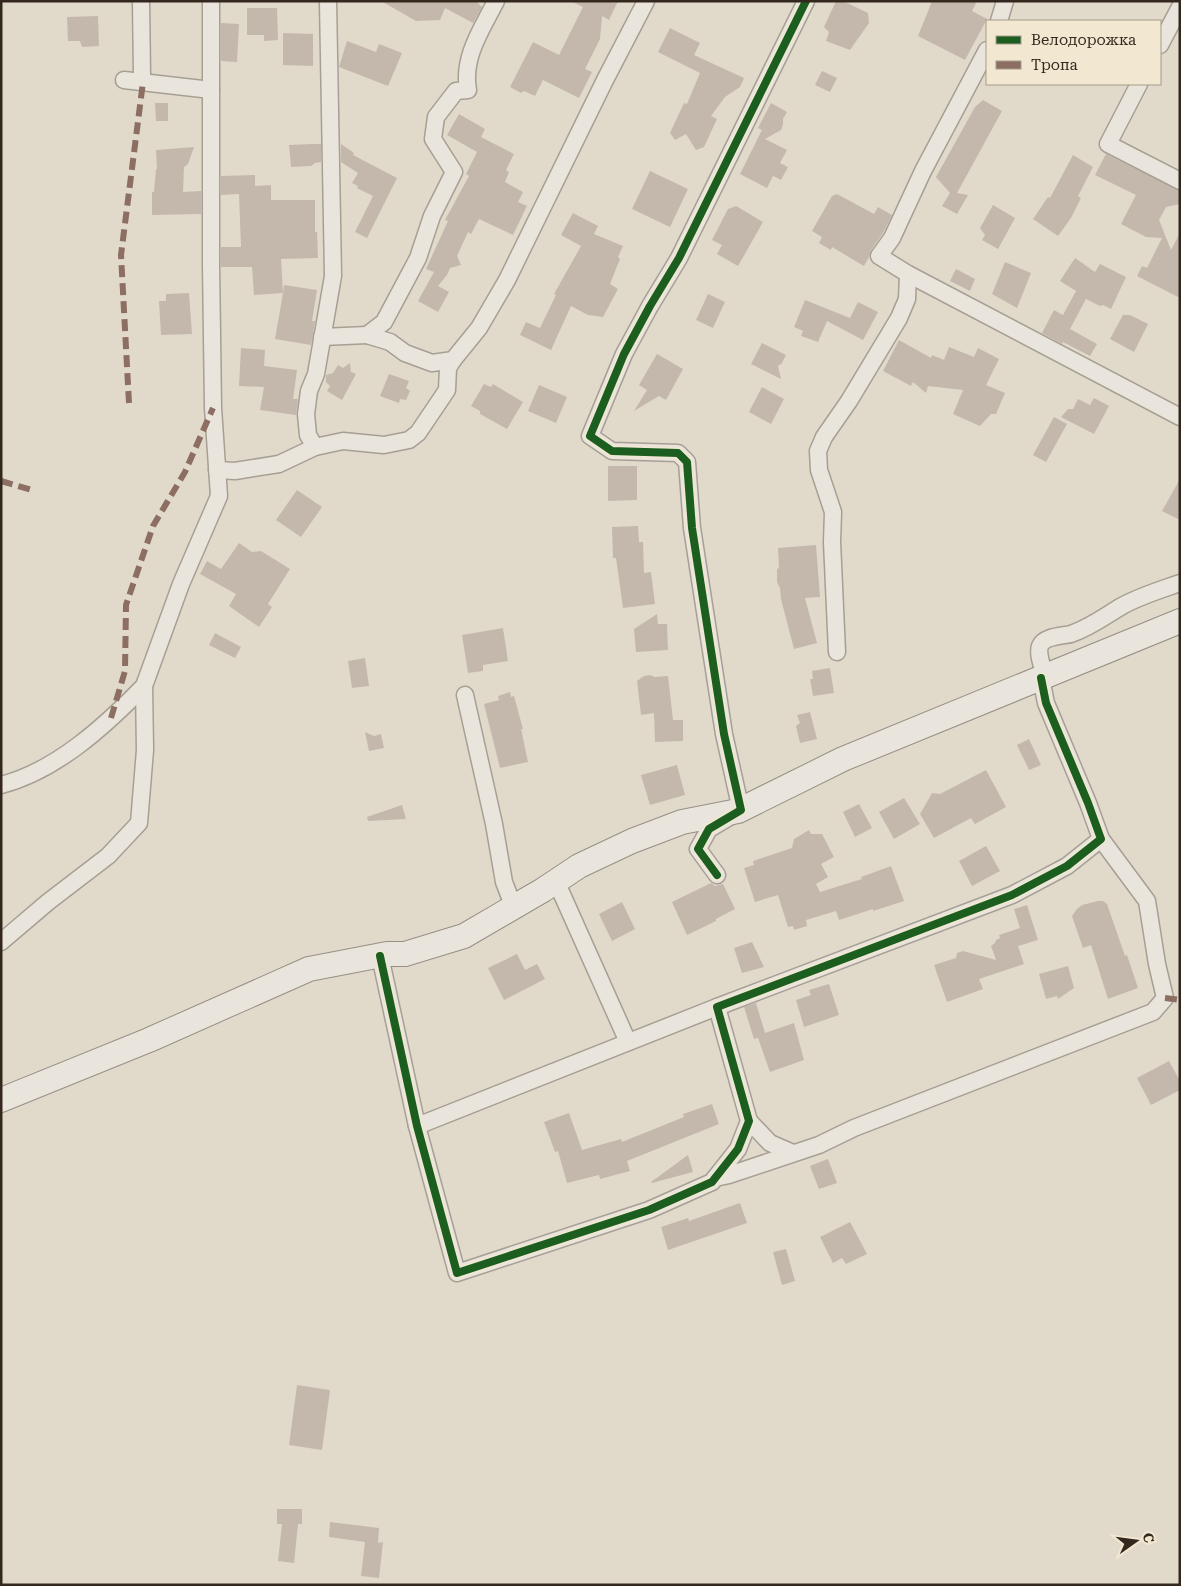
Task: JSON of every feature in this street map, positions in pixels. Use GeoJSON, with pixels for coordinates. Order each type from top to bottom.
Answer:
{"type":"FeatureCollection","features":[{"type":"Feature","properties":{"kind":"main road"},"geometry":{"type":"LineString","coordinates":[[1,1100],[149,1040],[309,969],[380,956],[404,954],[464,936],[514,908],[579,866],[632,841],[682,822],[740,810],[843,759],[1180,622]]}},
{"type":"Feature","properties":{"kind":"street"},"geometry":{"type":"LineString","coordinates":[[141,1],[142,76],[144,82]]}},
{"type":"Feature","properties":{"kind":"street"},"geometry":{"type":"LineString","coordinates":[[1,942],[48,902],[108,856],[139,823],[145,750],[144,686],[181,584],[219,496],[213,388],[211,1]]}},
{"type":"Feature","properties":{"kind":"street"},"geometry":{"type":"LineString","coordinates":[[315,447],[308,435],[306,414],[309,391],[316,374],[332,276],[328,1]]}},
{"type":"Feature","properties":{"kind":"street"},"geometry":{"type":"LineString","coordinates":[[367,335],[384,322],[418,258],[432,216],[454,172],[433,139],[436,117],[456,91],[468,90],[466,77],[469,55],[496,1]]}},
{"type":"Feature","properties":{"kind":"street"},"geometry":{"type":"LineString","coordinates":[[218,470],[235,471],[279,464],[315,447],[344,441],[384,445],[409,440],[418,433],[447,390],[448,368],[479,328],[507,280],[646,1]]}},
{"type":"Feature","properties":{"kind":"street"},"geometry":{"type":"LineString","coordinates":[[717,874],[698,849],[709,829],[740,810],[724,734],[694,537],[687,462],[678,453],[612,451],[590,436],[624,354],[650,306],[680,258],[806,1]]}},
{"type":"Feature","properties":{"kind":"street"},"geometry":{"type":"LineString","coordinates":[[999,20],[1005,1]]}},
{"type":"Feature","properties":{"kind":"street"},"geometry":{"type":"LineString","coordinates":[[1161,43],[1180,7]]}},
{"type":"Feature","properties":{"kind":"street"},"geometry":{"type":"LineString","coordinates":[[986,52],[923,171],[892,238],[879,256],[908,274],[1180,417]]}},
{"type":"Feature","properties":{"kind":"street"},"geometry":{"type":"LineString","coordinates":[[124,80],[211,90]]}},
{"type":"Feature","properties":{"kind":"street"},"geometry":{"type":"LineString","coordinates":[[1138,85],[1108,144],[1180,181]]}},
{"type":"Feature","properties":{"kind":"street"},"geometry":{"type":"LineString","coordinates":[[837,652],[832,542],[833,512],[819,470],[818,451],[824,437],[849,401],[899,318],[907,300],[908,274]]}},
{"type":"Feature","properties":{"kind":"street"},"geometry":{"type":"LineString","coordinates":[[322,337],[367,335],[390,342],[405,353],[432,363],[453,360]]}},
{"type":"Feature","properties":{"kind":"street"},"geometry":{"type":"LineString","coordinates":[[715,1178],[729,1175],[818,1144],[854,1128],[1127,1023],[1153,1012],[1165,998],[1157,964],[1147,901],[1101,839],[1088,803],[1046,704],[1040,646],[1044,640],[1072,634],[1100,621],[1122,606],[1154,591],[1180,583]]}},
{"type":"Feature","properties":{"kind":"street"},"geometry":{"type":"LineString","coordinates":[[1,785],[21,780],[87,740],[144,686]]}},
{"type":"Feature","properties":{"kind":"street"},"geometry":{"type":"LineString","coordinates":[[465,695],[494,824],[504,882],[514,908]]}},
{"type":"Feature","properties":{"kind":"street"},"geometry":{"type":"LineString","coordinates":[[417,1126],[717,1007],[1012,894],[1067,866],[1101,839]]}},
{"type":"Feature","properties":{"kind":"street"},"geometry":{"type":"LineString","coordinates":[[556,881],[628,1042]]}},
{"type":"Feature","properties":{"kind":"street"},"geometry":{"type":"LineString","coordinates":[[380,956],[417,1126],[457,1272],[650,1210],[712,1182],[738,1149],[749,1121]]}},
{"type":"Feature","properties":{"kind":"street"},"geometry":{"type":"LineString","coordinates":[[717,1007],[749,1121],[770,1143],[793,1153]]}},
{"type":"Feature","properties":{"kind":"building"},"geometry":{"type":"Polygon","coordinates":[[[381,1],[476,1],[482,7],[473,23],[445,8],[440,20],[416,21],[381,1]]]}},
{"type":"Feature","properties":{"kind":"building"},"geometry":{"type":"Polygon","coordinates":[[[571,1],[618,1],[609,20],[602,16],[600,39],[585,69],[592,72],[579,98],[543,80],[535,96],[524,91],[521,93],[510,87],[533,42],[559,55],[583,7],[571,1]]]}},
{"type":"Feature","properties":{"kind":"building"},"geometry":{"type":"Polygon","coordinates":[[[836,1],[843,1],[868,13],[869,23],[850,50],[826,41],[829,32],[824,27],[836,1]]]}},
{"type":"Feature","properties":{"kind":"building"},"geometry":{"type":"Polygon","coordinates":[[[932,1],[977,1],[972,11],[987,19],[965,60],[918,36],[932,1]]]}},
{"type":"Feature","properties":{"kind":"building"},"geometry":{"type":"Polygon","coordinates":[[[247,8],[277,8],[278,40],[264,41],[264,35],[247,35],[247,8]]]}},
{"type":"Feature","properties":{"kind":"building"},"geometry":{"type":"Polygon","coordinates":[[[98,16],[99,46],[82,47],[80,41],[68,41],[67,17],[98,16]]]}},
{"type":"Feature","properties":{"kind":"building"},"geometry":{"type":"Polygon","coordinates":[[[221,23],[239,24],[237,62],[221,61],[221,23]]]}},
{"type":"Feature","properties":{"kind":"building"},"geometry":{"type":"Polygon","coordinates":[[[670,28],[700,43],[694,55],[744,78],[740,87],[725,97],[711,116],[717,119],[704,147],[696,150],[686,134],[675,140],[670,133],[684,103],[687,104],[700,73],[658,52],[670,28]]]}},
{"type":"Feature","properties":{"kind":"building"},"geometry":{"type":"Polygon","coordinates":[[[283,33],[313,34],[313,66],[283,65],[283,33]]]}},
{"type":"Feature","properties":{"kind":"building"},"geometry":{"type":"Polygon","coordinates":[[[347,41],[376,52],[379,44],[402,53],[388,86],[339,67],[347,41]]]}},
{"type":"Feature","properties":{"kind":"building"},"geometry":{"type":"Polygon","coordinates":[[[822,71],[837,78],[830,92],[815,85],[822,71]]]}},
{"type":"Feature","properties":{"kind":"building"},"geometry":{"type":"Polygon","coordinates":[[[983,100],[1002,111],[957,193],[968,195],[957,214],[942,206],[950,193],[936,177],[975,107],[983,100]]]}},
{"type":"Feature","properties":{"kind":"building"},"geometry":{"type":"Polygon","coordinates":[[[155,103],[168,103],[168,121],[156,121],[155,103]]]}},
{"type":"Feature","properties":{"kind":"building"},"geometry":{"type":"Polygon","coordinates":[[[771,103],[787,112],[783,119],[781,130],[765,139],[787,150],[780,163],[788,167],[781,180],[773,176],[767,188],[740,174],[762,130],[758,128],[771,103]]]}},
{"type":"Feature","properties":{"kind":"building"},"geometry":{"type":"Polygon","coordinates":[[[459,114],[485,129],[481,137],[514,154],[506,170],[509,172],[505,182],[523,192],[518,202],[527,206],[513,235],[479,219],[471,234],[468,232],[457,256],[461,265],[450,268],[438,286],[449,292],[438,312],[418,301],[434,272],[426,269],[448,221],[445,220],[469,176],[466,174],[477,152],[447,135],[459,114]]]}},
{"type":"Feature","properties":{"kind":"building"},"geometry":{"type":"Polygon","coordinates":[[[321,144],[321,162],[311,166],[291,167],[289,145],[321,144]]]}},
{"type":"Feature","properties":{"kind":"building"},"geometry":{"type":"Polygon","coordinates":[[[341,144],[354,153],[353,155],[397,178],[367,238],[355,232],[373,196],[357,188],[358,186],[352,183],[358,173],[341,162],[341,144]]]}},
{"type":"Feature","properties":{"kind":"building"},"geometry":{"type":"Polygon","coordinates":[[[194,147],[188,164],[184,167],[183,192],[201,191],[201,214],[152,215],[152,192],[154,192],[157,169],[156,150],[194,147]]]}},
{"type":"Feature","properties":{"kind":"building"},"geometry":{"type":"Polygon","coordinates":[[[1106,154],[1180,191],[1180,204],[1166,207],[1159,220],[1171,250],[1180,233],[1180,298],[1137,276],[1142,266],[1147,268],[1162,238],[1146,237],[1121,224],[1136,195],[1095,175],[1106,154]]]}},
{"type":"Feature","properties":{"kind":"building"},"geometry":{"type":"Polygon","coordinates":[[[1073,155],[1093,167],[1078,196],[1081,198],[1071,218],[1058,236],[1033,219],[1048,197],[1050,198],[1073,155]]]}},
{"type":"Feature","properties":{"kind":"building"},"geometry":{"type":"Polygon","coordinates":[[[650,171],[688,189],[670,227],[632,209],[650,171]]]}},
{"type":"Feature","properties":{"kind":"building"},"geometry":{"type":"Polygon","coordinates":[[[255,175],[255,186],[271,185],[271,200],[315,200],[315,232],[317,232],[318,258],[281,259],[283,293],[254,295],[252,267],[221,267],[221,247],[241,247],[239,194],[221,195],[221,176],[255,175]]]}},
{"type":"Feature","properties":{"kind":"building"},"geometry":{"type":"Polygon","coordinates":[[[837,194],[874,214],[878,207],[892,215],[883,233],[871,250],[864,266],[832,247],[831,250],[819,243],[822,237],[812,231],[832,196],[837,194]]]}},
{"type":"Feature","properties":{"kind":"building"},"geometry":{"type":"Polygon","coordinates":[[[993,205],[1015,218],[998,249],[982,240],[985,235],[980,228],[993,205]]]}},
{"type":"Feature","properties":{"kind":"building"},"geometry":{"type":"Polygon","coordinates":[[[736,206],[763,222],[738,266],[717,254],[722,245],[712,240],[728,209],[736,206]]]}},
{"type":"Feature","properties":{"kind":"building"},"geometry":{"type":"Polygon","coordinates":[[[573,213],[598,226],[594,234],[623,246],[610,284],[618,289],[603,317],[588,315],[571,306],[551,350],[520,335],[526,322],[540,328],[556,295],[554,294],[581,246],[561,235],[573,213]]]}},
{"type":"Feature","properties":{"kind":"building"},"geometry":{"type":"Polygon","coordinates":[[[1075,258],[1095,272],[1100,264],[1126,277],[1111,309],[1086,299],[1070,329],[1097,344],[1090,356],[1042,333],[1054,310],[1063,315],[1076,291],[1060,281],[1075,258]]]}},
{"type":"Feature","properties":{"kind":"building"},"geometry":{"type":"Polygon","coordinates":[[[1005,262],[1031,273],[1017,308],[992,294],[1005,262]]]}},
{"type":"Feature","properties":{"kind":"building"},"geometry":{"type":"Polygon","coordinates":[[[956,269],[975,279],[970,291],[950,281],[956,269]]]}},
{"type":"Feature","properties":{"kind":"building"},"geometry":{"type":"Polygon","coordinates":[[[284,285],[317,290],[312,321],[315,321],[311,345],[275,339],[284,285]]]}},
{"type":"Feature","properties":{"kind":"building"},"geometry":{"type":"Polygon","coordinates":[[[189,293],[192,334],[161,335],[159,301],[166,301],[166,294],[189,293]]]}},
{"type":"Feature","properties":{"kind":"building"},"geometry":{"type":"Polygon","coordinates":[[[708,294],[725,302],[713,328],[696,320],[708,294]]]}},
{"type":"Feature","properties":{"kind":"building"},"geometry":{"type":"Polygon","coordinates":[[[805,300],[850,318],[858,302],[878,312],[863,340],[827,321],[818,342],[801,336],[803,331],[794,327],[805,300]]]}},
{"type":"Feature","properties":{"kind":"building"},"geometry":{"type":"Polygon","coordinates":[[[1123,315],[1130,315],[1148,324],[1134,352],[1110,339],[1123,315]]]}},
{"type":"Feature","properties":{"kind":"building"},"geometry":{"type":"Polygon","coordinates":[[[899,340],[931,358],[932,355],[944,360],[949,347],[974,357],[978,348],[999,359],[986,385],[1005,393],[996,414],[991,414],[980,426],[953,414],[963,390],[928,386],[926,393],[913,382],[911,386],[883,371],[899,340]]]}},
{"type":"Feature","properties":{"kind":"building"},"geometry":{"type":"Polygon","coordinates":[[[762,343],[786,355],[778,366],[781,379],[751,364],[762,343]]]}},
{"type":"Feature","properties":{"kind":"building"},"geometry":{"type":"Polygon","coordinates":[[[241,348],[265,350],[264,366],[297,370],[293,399],[298,399],[296,415],[260,410],[264,387],[239,386],[241,348]]]}},
{"type":"Feature","properties":{"kind":"building"},"geometry":{"type":"Polygon","coordinates":[[[657,354],[683,369],[666,400],[659,396],[634,411],[647,390],[639,385],[657,354]]]}},
{"type":"Feature","properties":{"kind":"building"},"geometry":{"type":"Polygon","coordinates":[[[350,363],[351,372],[356,374],[342,400],[327,391],[330,386],[326,382],[326,375],[333,373],[338,365],[343,368],[350,363]]]}},
{"type":"Feature","properties":{"kind":"building"},"geometry":{"type":"Polygon","coordinates":[[[389,374],[409,381],[406,388],[410,391],[406,400],[400,399],[399,403],[380,396],[389,374]]]}},
{"type":"Feature","properties":{"kind":"building"},"geometry":{"type":"Polygon","coordinates":[[[484,384],[491,387],[493,384],[523,402],[507,429],[480,414],[480,411],[471,406],[484,384]]]}},
{"type":"Feature","properties":{"kind":"building"},"geometry":{"type":"Polygon","coordinates":[[[539,385],[567,397],[556,423],[528,411],[539,385]]]}},
{"type":"Feature","properties":{"kind":"building"},"geometry":{"type":"Polygon","coordinates":[[[762,387],[784,399],[771,424],[749,412],[762,387]]]}},
{"type":"Feature","properties":{"kind":"building"},"geometry":{"type":"Polygon","coordinates":[[[1094,398],[1109,406],[1094,434],[1061,417],[1068,409],[1073,409],[1078,399],[1090,405],[1094,398]]]}},
{"type":"Feature","properties":{"kind":"building"},"geometry":{"type":"Polygon","coordinates":[[[1054,417],[1067,424],[1046,462],[1033,455],[1054,417]]]}},
{"type":"Feature","properties":{"kind":"building"},"geometry":{"type":"Polygon","coordinates":[[[608,466],[637,466],[637,500],[608,501],[608,466]]]}},
{"type":"Feature","properties":{"kind":"building"},"geometry":{"type":"Polygon","coordinates":[[[1180,479],[1180,520],[1162,511],[1180,479]]]}},
{"type":"Feature","properties":{"kind":"building"},"geometry":{"type":"Polygon","coordinates":[[[297,490],[322,507],[301,537],[276,520],[297,490]]]}},
{"type":"Feature","properties":{"kind":"building"},"geometry":{"type":"Polygon","coordinates":[[[638,526],[639,542],[643,542],[644,573],[651,572],[655,604],[623,608],[616,558],[613,558],[612,527],[638,526]]]}},
{"type":"Feature","properties":{"kind":"building"},"geometry":{"type":"Polygon","coordinates":[[[239,543],[252,552],[261,551],[290,569],[268,604],[272,607],[259,627],[229,606],[236,594],[200,574],[207,561],[221,569],[239,543]]]}},
{"type":"Feature","properties":{"kind":"building"},"geometry":{"type":"Polygon","coordinates":[[[816,545],[820,597],[805,598],[817,643],[794,649],[777,582],[777,569],[779,568],[778,548],[816,545]]]}},
{"type":"Feature","properties":{"kind":"building"},"geometry":{"type":"Polygon","coordinates":[[[657,614],[658,624],[667,624],[668,650],[636,652],[634,629],[657,614]]]}},
{"type":"Feature","properties":{"kind":"building"},"geometry":{"type":"Polygon","coordinates":[[[503,628],[508,661],[483,665],[483,671],[468,673],[462,635],[503,628]]]}},
{"type":"Feature","properties":{"kind":"building"},"geometry":{"type":"Polygon","coordinates":[[[215,633],[241,647],[235,658],[209,645],[215,633]]]}},
{"type":"Feature","properties":{"kind":"building"},"geometry":{"type":"Polygon","coordinates":[[[365,658],[369,686],[352,688],[348,661],[365,658]]]}},
{"type":"Feature","properties":{"kind":"building"},"geometry":{"type":"Polygon","coordinates":[[[830,668],[834,693],[813,696],[810,679],[813,679],[812,671],[830,668]]]}},
{"type":"Feature","properties":{"kind":"building"},"geometry":{"type":"Polygon","coordinates":[[[650,675],[655,677],[668,676],[673,720],[683,720],[683,741],[655,742],[654,713],[641,715],[637,681],[644,676],[650,675]]]}},
{"type":"Feature","properties":{"kind":"building"},"geometry":{"type":"Polygon","coordinates":[[[510,692],[511,697],[514,696],[523,729],[521,729],[528,762],[500,768],[484,704],[499,700],[498,696],[510,692]]]}},
{"type":"Feature","properties":{"kind":"building"},"geometry":{"type":"Polygon","coordinates":[[[810,712],[817,739],[800,743],[796,726],[800,723],[797,715],[810,712]]]}},
{"type":"Feature","properties":{"kind":"building"},"geometry":{"type":"Polygon","coordinates":[[[365,732],[374,736],[381,734],[384,748],[369,751],[365,732]]]}},
{"type":"Feature","properties":{"kind":"building"},"geometry":{"type":"Polygon","coordinates":[[[1029,739],[1041,765],[1029,770],[1017,745],[1029,739]]]}},
{"type":"Feature","properties":{"kind":"building"},"geometry":{"type":"Polygon","coordinates":[[[677,765],[685,795],[650,805],[641,775],[677,765]]]}},
{"type":"Feature","properties":{"kind":"building"},"geometry":{"type":"Polygon","coordinates":[[[986,770],[1006,807],[975,824],[971,818],[934,838],[920,814],[932,793],[940,794],[986,770]]]}},
{"type":"Feature","properties":{"kind":"building"},"geometry":{"type":"Polygon","coordinates":[[[904,798],[920,824],[894,839],[879,812],[904,798]]]}},
{"type":"Feature","properties":{"kind":"building"},"geometry":{"type":"Polygon","coordinates":[[[859,804],[872,828],[855,837],[843,812],[859,804]]]}},
{"type":"Feature","properties":{"kind":"building"},"geometry":{"type":"Polygon","coordinates":[[[402,805],[406,819],[368,821],[367,817],[402,805]]]}},
{"type":"Feature","properties":{"kind":"building"},"geometry":{"type":"Polygon","coordinates":[[[809,830],[811,834],[822,834],[834,857],[821,864],[828,877],[816,884],[820,892],[862,879],[861,877],[891,866],[904,901],[839,920],[836,911],[806,920],[807,926],[794,930],[793,926],[788,927],[778,895],[755,902],[744,868],[754,865],[753,861],[792,848],[794,839],[809,830]]]}},
{"type":"Feature","properties":{"kind":"building"},"geometry":{"type":"Polygon","coordinates":[[[986,846],[1000,871],[972,886],[959,861],[986,846]]]}},
{"type":"Feature","properties":{"kind":"building"},"geometry":{"type":"Polygon","coordinates":[[[711,883],[715,886],[723,884],[735,909],[716,919],[716,921],[687,935],[672,902],[711,883]]]}},
{"type":"Feature","properties":{"kind":"building"},"geometry":{"type":"Polygon","coordinates":[[[1103,901],[1107,904],[1138,988],[1108,999],[1091,945],[1083,948],[1072,916],[1082,905],[1103,901]]]}},
{"type":"Feature","properties":{"kind":"building"},"geometry":{"type":"Polygon","coordinates":[[[622,902],[635,929],[612,941],[599,914],[622,902]]]}},
{"type":"Feature","properties":{"kind":"building"},"geometry":{"type":"Polygon","coordinates":[[[1027,905],[1038,940],[1018,946],[1024,964],[979,979],[983,989],[947,1002],[934,965],[956,958],[957,953],[963,951],[996,960],[991,946],[1000,938],[999,935],[1020,928],[1014,909],[1027,905]]]}},
{"type":"Feature","properties":{"kind":"building"},"geometry":{"type":"Polygon","coordinates":[[[752,942],[764,967],[742,973],[734,948],[752,942]]]}},
{"type":"Feature","properties":{"kind":"building"},"geometry":{"type":"Polygon","coordinates":[[[517,954],[525,970],[537,964],[545,979],[504,1000],[488,968],[517,954]]]}},
{"type":"Feature","properties":{"kind":"building"},"geometry":{"type":"Polygon","coordinates":[[[1068,966],[1074,988],[1058,999],[1057,996],[1046,999],[1039,974],[1068,966]]]}},
{"type":"Feature","properties":{"kind":"building"},"geometry":{"type":"Polygon","coordinates":[[[829,984],[839,1015],[804,1027],[796,1000],[811,995],[809,990],[829,984]]]}},
{"type":"Feature","properties":{"kind":"building"},"geometry":{"type":"Polygon","coordinates":[[[756,1003],[765,1033],[794,1023],[804,1060],[770,1072],[758,1038],[754,1039],[744,1007],[756,1003]]]}},
{"type":"Feature","properties":{"kind":"building"},"geometry":{"type":"Polygon","coordinates":[[[1169,1061],[1180,1081],[1180,1090],[1151,1105],[1137,1078],[1169,1061]]]}},
{"type":"Feature","properties":{"kind":"building"},"geometry":{"type":"Polygon","coordinates":[[[712,1104],[719,1124],[627,1161],[630,1171],[600,1179],[599,1175],[567,1183],[558,1151],[555,1152],[544,1122],[569,1113],[582,1150],[621,1139],[622,1142],[684,1117],[683,1114],[712,1104]]]}},
{"type":"Feature","properties":{"kind":"building"},"geometry":{"type":"Polygon","coordinates":[[[688,1155],[693,1172],[651,1182],[688,1155]]]}},
{"type":"Feature","properties":{"kind":"building"},"geometry":{"type":"Polygon","coordinates":[[[828,1159],[837,1183],[819,1189],[810,1166],[828,1159]]]}},
{"type":"Feature","properties":{"kind":"building"},"geometry":{"type":"Polygon","coordinates":[[[740,1203],[747,1223],[668,1250],[661,1227],[688,1218],[689,1221],[740,1203]]]}},
{"type":"Feature","properties":{"kind":"building"},"geometry":{"type":"Polygon","coordinates":[[[850,1222],[867,1254],[846,1264],[842,1258],[833,1263],[820,1237],[850,1222]]]}},
{"type":"Feature","properties":{"kind":"building"},"geometry":{"type":"Polygon","coordinates":[[[786,1249],[795,1281],[782,1285],[773,1252],[786,1249]]]}},
{"type":"Feature","properties":{"kind":"building"},"geometry":{"type":"Polygon","coordinates":[[[297,1385],[330,1390],[322,1450],[289,1445],[297,1385]]]}},
{"type":"Feature","properties":{"kind":"building"},"geometry":{"type":"Polygon","coordinates":[[[277,1509],[302,1509],[302,1524],[298,1524],[294,1563],[278,1561],[282,1524],[277,1524],[277,1509]]]}},
{"type":"Feature","properties":{"kind":"building"},"geometry":{"type":"Polygon","coordinates":[[[330,1522],[379,1528],[378,1543],[383,1542],[379,1578],[361,1576],[365,1542],[329,1537],[330,1522]]]}},
{"type":"Feature","properties":{"kind":"marked path"},"geometry":{"type":"LineString","coordinates":[[129,403],[121,255],[143,82]]}},
{"type":"Feature","properties":{"kind":"marked path"},"geometry":{"type":"LineString","coordinates":[[111,718],[125,671],[126,605],[153,526],[185,472],[213,408]]}},
{"type":"Feature","properties":{"kind":"marked path"},"geometry":{"type":"LineString","coordinates":[[1,481],[32,490]]}},
{"type":"Feature","properties":{"kind":"marked path"},"geometry":{"type":"LineString","coordinates":[[1165,998],[1180,1000]]}},
{"type":"Feature","properties":{"kind":"cycle path"},"geometry":{"type":"LineString","coordinates":[[717,875],[698,849],[709,829],[741,810],[724,734],[692,528],[687,462],[678,453],[612,451],[590,436],[624,354],[679,258],[806,1]]}},
{"type":"Feature","properties":{"kind":"cycle path"},"geometry":{"type":"LineString","coordinates":[[380,956],[417,1126],[457,1273],[649,1210],[712,1182],[738,1149],[749,1121],[717,1007],[1012,895],[1067,866],[1101,839],[1046,703],[1041,678]]}}]}
